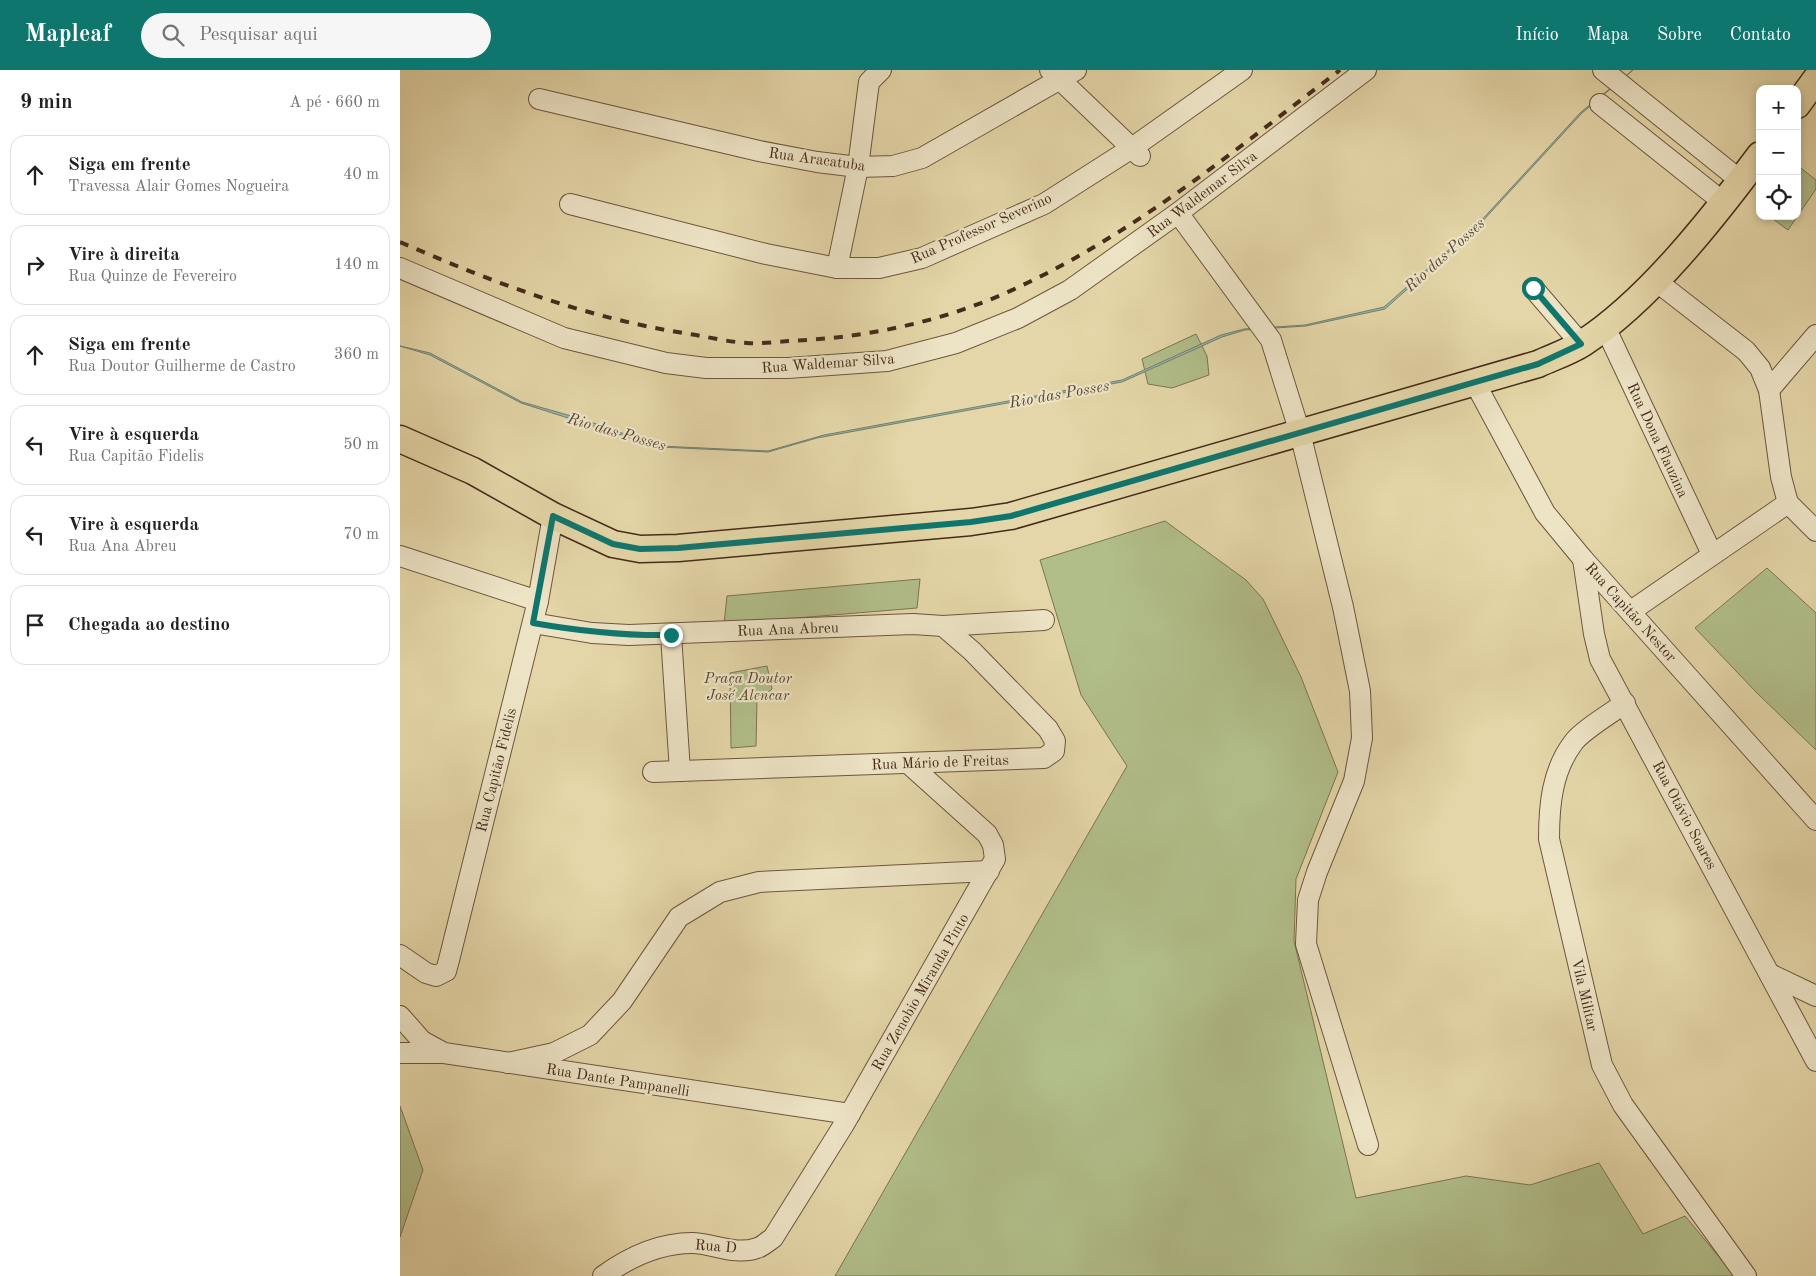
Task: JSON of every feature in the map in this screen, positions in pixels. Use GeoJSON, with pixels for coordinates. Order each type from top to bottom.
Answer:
{"type":"FeatureCollection","features":[{"type":"Feature","properties":{"kind":"main road"},"geometry":{"type":"LineString","coordinates":[[1801,99],[1816,79]]}},
{"type":"Feature","properties":{"kind":"main road"},"geometry":{"type":"LineString","coordinates":[[400,439],[473,471],[553,516],[613,544],[640,549],[678,548],[971,522],[1011,516],[1538,364],[1581,344],[1605,327],[1656,281],[1741,181],[1756,160]]}},
{"type":"Feature","properties":{"kind":"street","name":"Rua Professor Severino"},"geometry":{"type":"LineString","coordinates":[[570,204],[766,254],[837,268],[879,268],[922,258],[1044,204],[1136,152],[1242,70]]}},
{"type":"Feature","properties":{"kind":"street","name":"Rua Waldemar Silva"},"geometry":{"type":"LineString","coordinates":[[400,268],[564,338],[666,363],[706,368],[788,368],[888,361],[956,343],[1018,318],[1070,290],[1178,213],[1366,70]]}},
{"type":"Feature","properties":{"kind":"street"},"geometry":{"type":"LineString","coordinates":[[1605,72],[1741,181]]}},
{"type":"Feature","properties":{"kind":"street"},"geometry":{"type":"LineString","coordinates":[[1063,73],[1136,152]]}},
{"type":"Feature","properties":{"kind":"street","name":"Rua Aracatuba"},"geometry":{"type":"LineString","coordinates":[[538,99],[759,151],[858,167],[893,166],[922,158],[1063,73]]}},
{"type":"Feature","properties":{"kind":"street"},"geometry":{"type":"LineString","coordinates":[[837,268],[875,76]]}},
{"type":"Feature","properties":{"kind":"street"},"geometry":{"type":"LineString","coordinates":[[1600,104],[1723,202]]}},
{"type":"Feature","properties":{"kind":"street"},"geometry":{"type":"LineString","coordinates":[[1178,213],[1272,340],[1300,432],[1343,607],[1358,682],[1362,738],[1354,781],[1317,872],[1308,900],[1306,944],[1368,1145]]}},
{"type":"Feature","properties":{"kind":"street"},"geometry":{"type":"LineString","coordinates":[[1656,281],[1746,351],[1760,368],[1769,390],[1781,477],[1788,503],[1816,532]]}},
{"type":"Feature","properties":{"kind":"street"},"geometry":{"type":"LineString","coordinates":[[1533,288],[1581,344]]}},
{"type":"Feature","properties":{"kind":"street","name":"Rua Dona Flauzina"},"geometry":{"type":"LineString","coordinates":[[1605,327],[1712,554]]}},
{"type":"Feature","properties":{"kind":"street"},"geometry":{"type":"LineString","coordinates":[[1769,390],[1816,335]]}},
{"type":"Feature","properties":{"kind":"street","name":"Rua Capitão Nestor"},"geometry":{"type":"LineString","coordinates":[[1475,383],[1545,513],[1583,559],[1816,820]]}},
{"type":"Feature","properties":{"kind":"street"},"geometry":{"type":"LineString","coordinates":[[1631,611],[1788,503]]}},
{"type":"Feature","properties":{"kind":"street","name":"Rua Capitão Fidelis"},"geometry":{"type":"LineString","coordinates":[[400,955],[426,973],[436,976],[446,971],[533,623],[553,516]]}},
{"type":"Feature","properties":{"kind":"street"},"geometry":{"type":"LineString","coordinates":[[400,556],[538,601]]}},
{"type":"Feature","properties":{"kind":"street","name":"Rua Otávio Soares"},"geometry":{"type":"LineString","coordinates":[[1583,559],[1594,634],[1600,659],[1625,702],[1816,1061]]}},
{"type":"Feature","properties":{"kind":"street","name":"Rua Ana Abreu"},"geometry":{"type":"LineString","coordinates":[[533,623],[592,633],[629,636],[913,624],[943,626],[1044,620]]}},
{"type":"Feature","properties":{"kind":"street","name":"Rua Mário de Freitas"},"geometry":{"type":"LineString","coordinates":[[653,772],[1044,758],[1054,751],[1055,741],[1048,729],[972,651],[943,626]]}},
{"type":"Feature","properties":{"kind":"street"},"geometry":{"type":"LineString","coordinates":[[671,635],[680,771]]}},
{"type":"Feature","properties":{"kind":"street","name":"Vila Militar"},"geometry":{"type":"LineString","coordinates":[[1625,702],[1574,741],[1558,770],[1549,803],[1549,839],[1602,1065],[1623,1105],[1746,1276]]}},
{"type":"Feature","properties":{"kind":"street","name":"Rua Zenobio Miranda Pinto"},"geometry":{"type":"LineString","coordinates":[[773,1238],[850,1114],[995,859],[993,845],[987,834],[908,763]]}},
{"type":"Feature","properties":{"kind":"street"},"geometry":{"type":"LineString","coordinates":[[508,1063],[554,1053],[590,1036],[622,1001],[679,917],[720,892],[759,882],[989,871]]}},
{"type":"Feature","properties":{"kind":"street"},"geometry":{"type":"LineString","coordinates":[[1770,974],[1816,996]]}},
{"type":"Feature","properties":{"kind":"street","name":"Rua Dante Pampanelli"},"geometry":{"type":"LineString","coordinates":[[400,1016],[422,1041],[444,1053],[850,1114]]}},
{"type":"Feature","properties":{"kind":"street"},"geometry":{"type":"LineString","coordinates":[[400,1053],[444,1053]]}},
{"type":"Feature","properties":{"kind":"street","name":"Rua D"},"geometry":{"type":"LineString","coordinates":[[603,1276],[614,1268],[658,1247],[692,1243],[733,1249],[756,1249],[773,1238]]}},
{"type":"Feature","properties":{"kind":"green space"},"geometry":{"type":"Polygon","coordinates":[[[1801,168],[1816,180],[1816,189],[1801,211],[1801,168]]]}},
{"type":"Feature","properties":{"kind":"green space"},"geometry":{"type":"Polygon","coordinates":[[[1774,220],[1795,220],[1788,230],[1774,220]]]}},
{"type":"Feature","properties":{"kind":"green space"},"geometry":{"type":"Polygon","coordinates":[[[1196,334],[1207,356],[1209,375],[1172,388],[1148,384],[1142,359],[1196,334]]]}},
{"type":"Feature","properties":{"kind":"green space"},"geometry":{"type":"Polygon","coordinates":[[[1165,521],[1246,580],[1263,599],[1301,677],[1338,772],[1296,879],[1294,941],[1356,1198],[1466,1176],[1530,1185],[1599,1163],[1643,1234],[1685,1216],[1735,1276],[835,1276],[1127,766],[1081,695],[1040,560],[1165,521]]]}},
{"type":"Feature","properties":{"kind":"green space"},"geometry":{"type":"Polygon","coordinates":[[[1767,568],[1816,613],[1816,750],[1756,692],[1695,628],[1767,568]]]}},
{"type":"Feature","properties":{"kind":"green space"},"geometry":{"type":"Polygon","coordinates":[[[920,579],[917,608],[724,624],[727,596],[920,579]]]}},
{"type":"Feature","properties":{"kind":"green space","name":"Praça Doutor José Alencar"},"geometry":{"type":"Polygon","coordinates":[[[767,666],[772,689],[757,702],[756,746],[731,748],[730,673],[767,666]]]}},
{"type":"Feature","properties":{"kind":"green space"},"geometry":{"type":"Polygon","coordinates":[[[400,1106],[423,1170],[400,1237],[400,1106]]]}},
{"type":"Feature","properties":{"kind":"water","name":"Rio das Posses"},"geometry":{"type":"Polygon","coordinates":[[[1633,70],[1582,113],[1479,225],[1385,309],[1306,326],[1245,330],[1222,337],[1122,382],[817,438],[768,452],[659,447],[521,403],[430,355],[400,346],[430,353],[522,402],[582,419],[659,446],[768,451],[824,435],[1122,380],[1221,335],[1244,329],[1305,325],[1384,307],[1478,224],[1581,112],[1633,70]]]}},
{"type":"Feature","properties":{"kind":"railway"},"geometry":{"type":"LineString","coordinates":[[400,242],[472,272],[545,299],[619,320],[657,328],[728,341],[752,343],[818,339],[879,331],[909,325],[967,308],[1023,285],[1066,263],[1148,213],[1187,186],[1340,70]]}},
{"type":"Feature","properties":{"kind":"route"},"geometry":{"type":"LineString","coordinates":[[671,635],[629,636],[592,633],[533,623],[553,516],[613,544],[640,549],[678,548],[914,528],[1011,516],[1538,364],[1581,344],[1533,288]]}}]}
